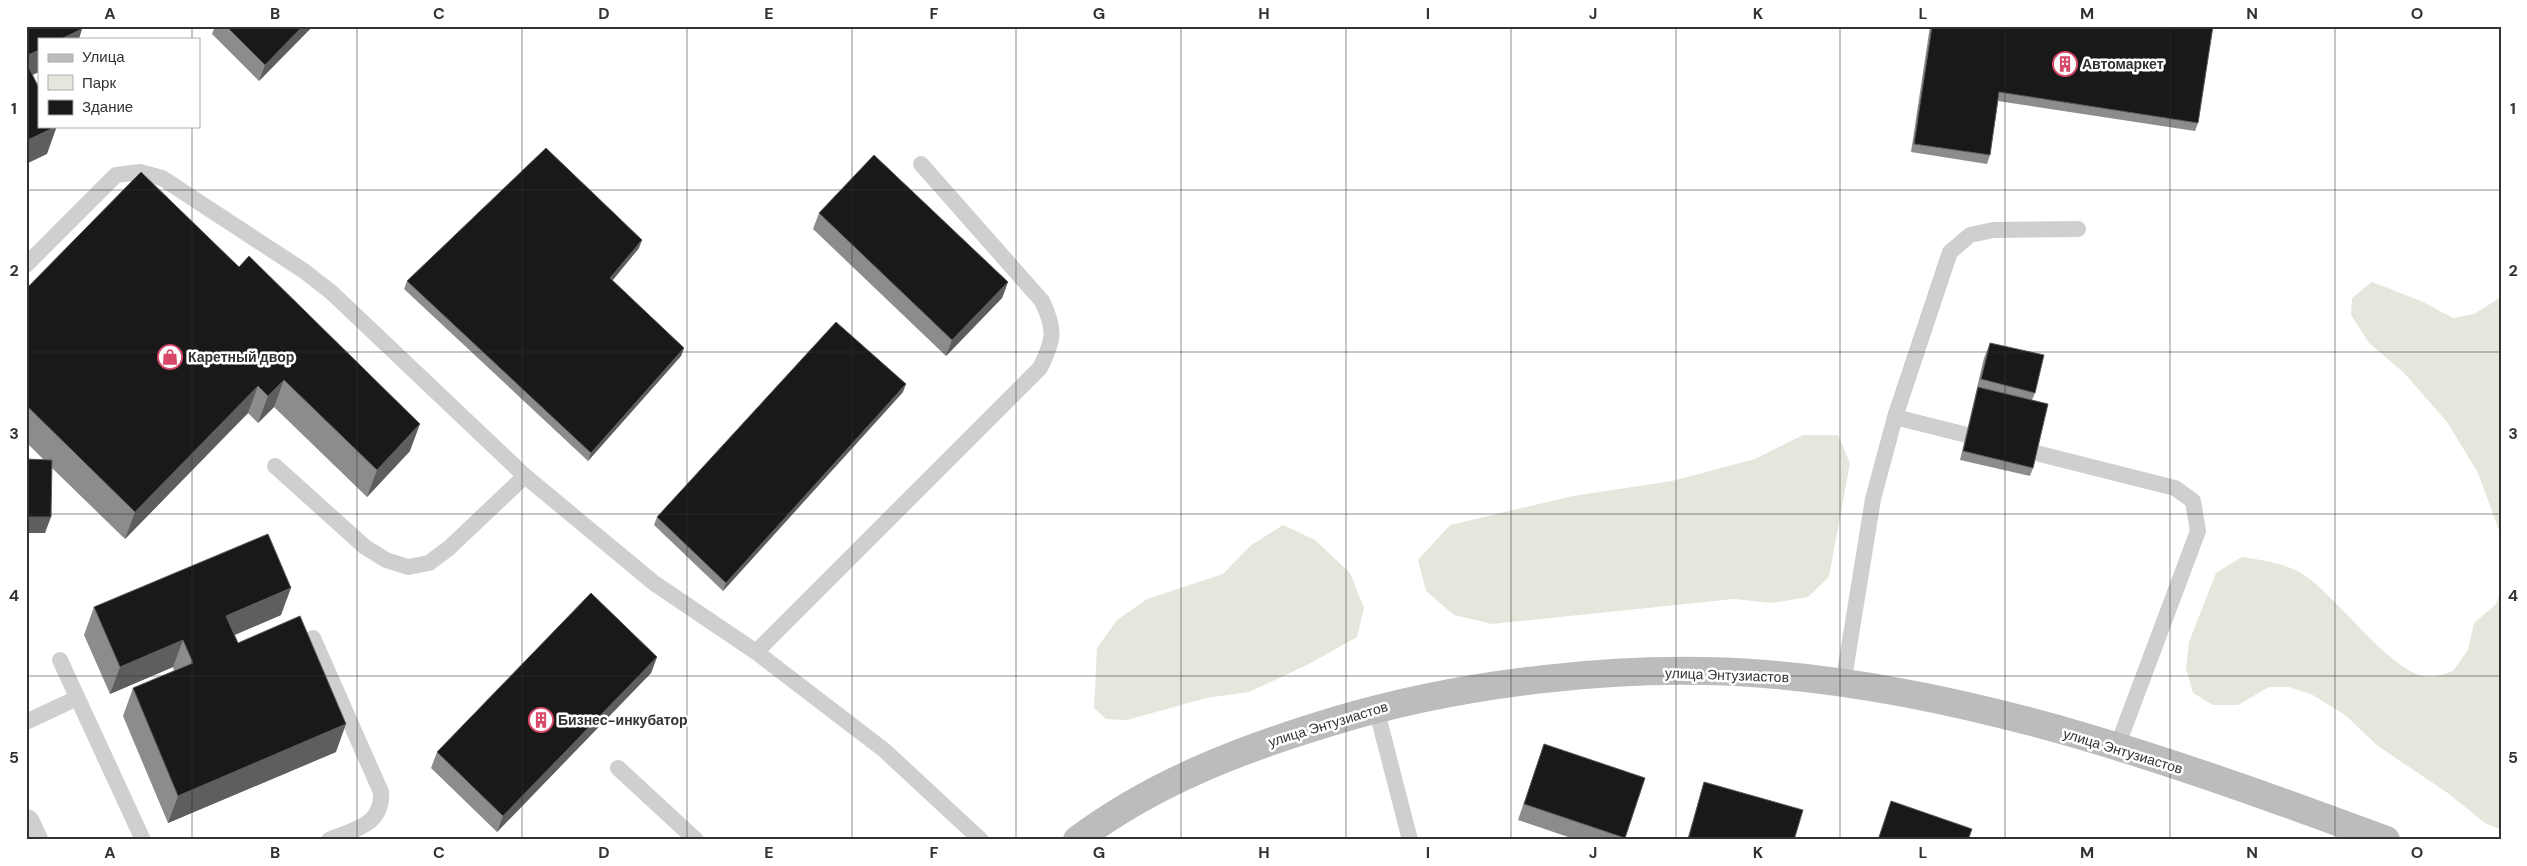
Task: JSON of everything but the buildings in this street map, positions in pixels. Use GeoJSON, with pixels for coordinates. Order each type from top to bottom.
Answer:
{"type":"FeatureCollection","features":[{"type":"Feature","properties":{"kind":"street","name":"улица Энтузиастов"},"geometry":{"type":"LineString","coordinates":[[1078,840],[1103,821],[1164,785],[1225,758],[1289,734],[1376,708],[1453,692],[1602,675],[1685,671],[1766,674],[1843,684],[1927,698],[1986,711],[2117,747],[2299,808],[2386,840]]}},
{"type":"Feature","properties":{"kind":"street"},"geometry":{"type":"LineString","coordinates":[[26,823],[34,840]]}},
{"type":"Feature","properties":{"kind":"lane"},"geometry":{"type":"LineString","coordinates":[[756,652],[1040,368],[1052,344],[1052,321],[1042,301],[921,164]]}},
{"type":"Feature","properties":{"kind":"lane"},"geometry":{"type":"LineString","coordinates":[[26,265],[116,175],[140,172],[162,178],[304,271],[331,292],[525,476],[654,583],[756,652],[884,750],[981,840]]}},
{"type":"Feature","properties":{"kind":"lane"},"geometry":{"type":"LineString","coordinates":[[1843,684],[1873,499],[1895,417],[1950,252],[1970,235],[1993,230],[2078,229]]}},
{"type":"Feature","properties":{"kind":"lane"},"geometry":{"type":"LineString","coordinates":[[1895,417],[2175,488],[2193,501],[2198,531],[2117,747]]}},
{"type":"Feature","properties":{"kind":"lane"},"geometry":{"type":"LineString","coordinates":[[275,466],[365,547],[386,560],[408,567],[429,563],[450,548],[525,476]]}},
{"type":"Feature","properties":{"kind":"lane"},"geometry":{"type":"LineString","coordinates":[[313,638],[381,792],[382,805],[377,815],[370,822],[330,840]]}},
{"type":"Feature","properties":{"kind":"lane"},"geometry":{"type":"LineString","coordinates":[[60,660],[143,840]]}},
{"type":"Feature","properties":{"kind":"lane"},"geometry":{"type":"LineString","coordinates":[[26,722],[77,698]]}},
{"type":"Feature","properties":{"kind":"lane"},"geometry":{"type":"LineString","coordinates":[[1376,708],[1410,840]]}},
{"type":"Feature","properties":{"kind":"lane"},"geometry":{"type":"LineString","coordinates":[[618,768],[696,840]]}},
{"type":"Feature","properties":{"kind":"green space"},"geometry":{"type":"Polygon","coordinates":[[[2372,282],[2421,301],[2453,318],[2474,314],[2501,297],[2501,536],[2478,473],[2447,422],[2404,373],[2369,343],[2351,315],[2352,298],[2372,282]]]}},
{"type":"Feature","properties":{"kind":"green space"},"geometry":{"type":"Polygon","coordinates":[[[1803,435],[1838,435],[1850,463],[1829,577],[1808,597],[1772,603],[1734,599],[1492,624],[1454,615],[1426,591],[1418,560],[1450,525],[1573,496],[1672,481],[1755,459],[1803,435]]]}},
{"type":"Feature","properties":{"kind":"green space"},"geometry":{"type":"Polygon","coordinates":[[[1283,525],[1315,540],[1350,573],[1364,608],[1357,637],[1307,665],[1249,692],[1206,698],[1127,720],[1106,719],[1094,708],[1097,648],[1117,620],[1147,599],[1223,574],[1250,546],[1283,525]]]}},
{"type":"Feature","properties":{"kind":"green space"},"geometry":{"type":"Polygon","coordinates":[[[2242,557],[2280,564],[2301,573],[2316,584],[2396,662],[2412,672],[2427,677],[2453,671],[2468,650],[2474,623],[2495,605],[2501,593],[2501,830],[2485,823],[2449,794],[2378,746],[2345,715],[2311,694],[2289,687],[2269,687],[2238,705],[2213,705],[2193,693],[2186,668],[2189,642],[2216,573],[2242,557]]]}},
{"type":"Feature","properties":{"kind":"place","name":"Автомаркет"},"geometry":{"type":"Point","coordinates":[2065,64]}},
{"type":"Feature","properties":{"kind":"place","name":"Каретный двор"},"geometry":{"type":"Point","coordinates":[170,357]}},
{"type":"Feature","properties":{"kind":"place","name":"Бизнес-инкубатор"},"geometry":{"type":"Point","coordinates":[541,720]}}]}
